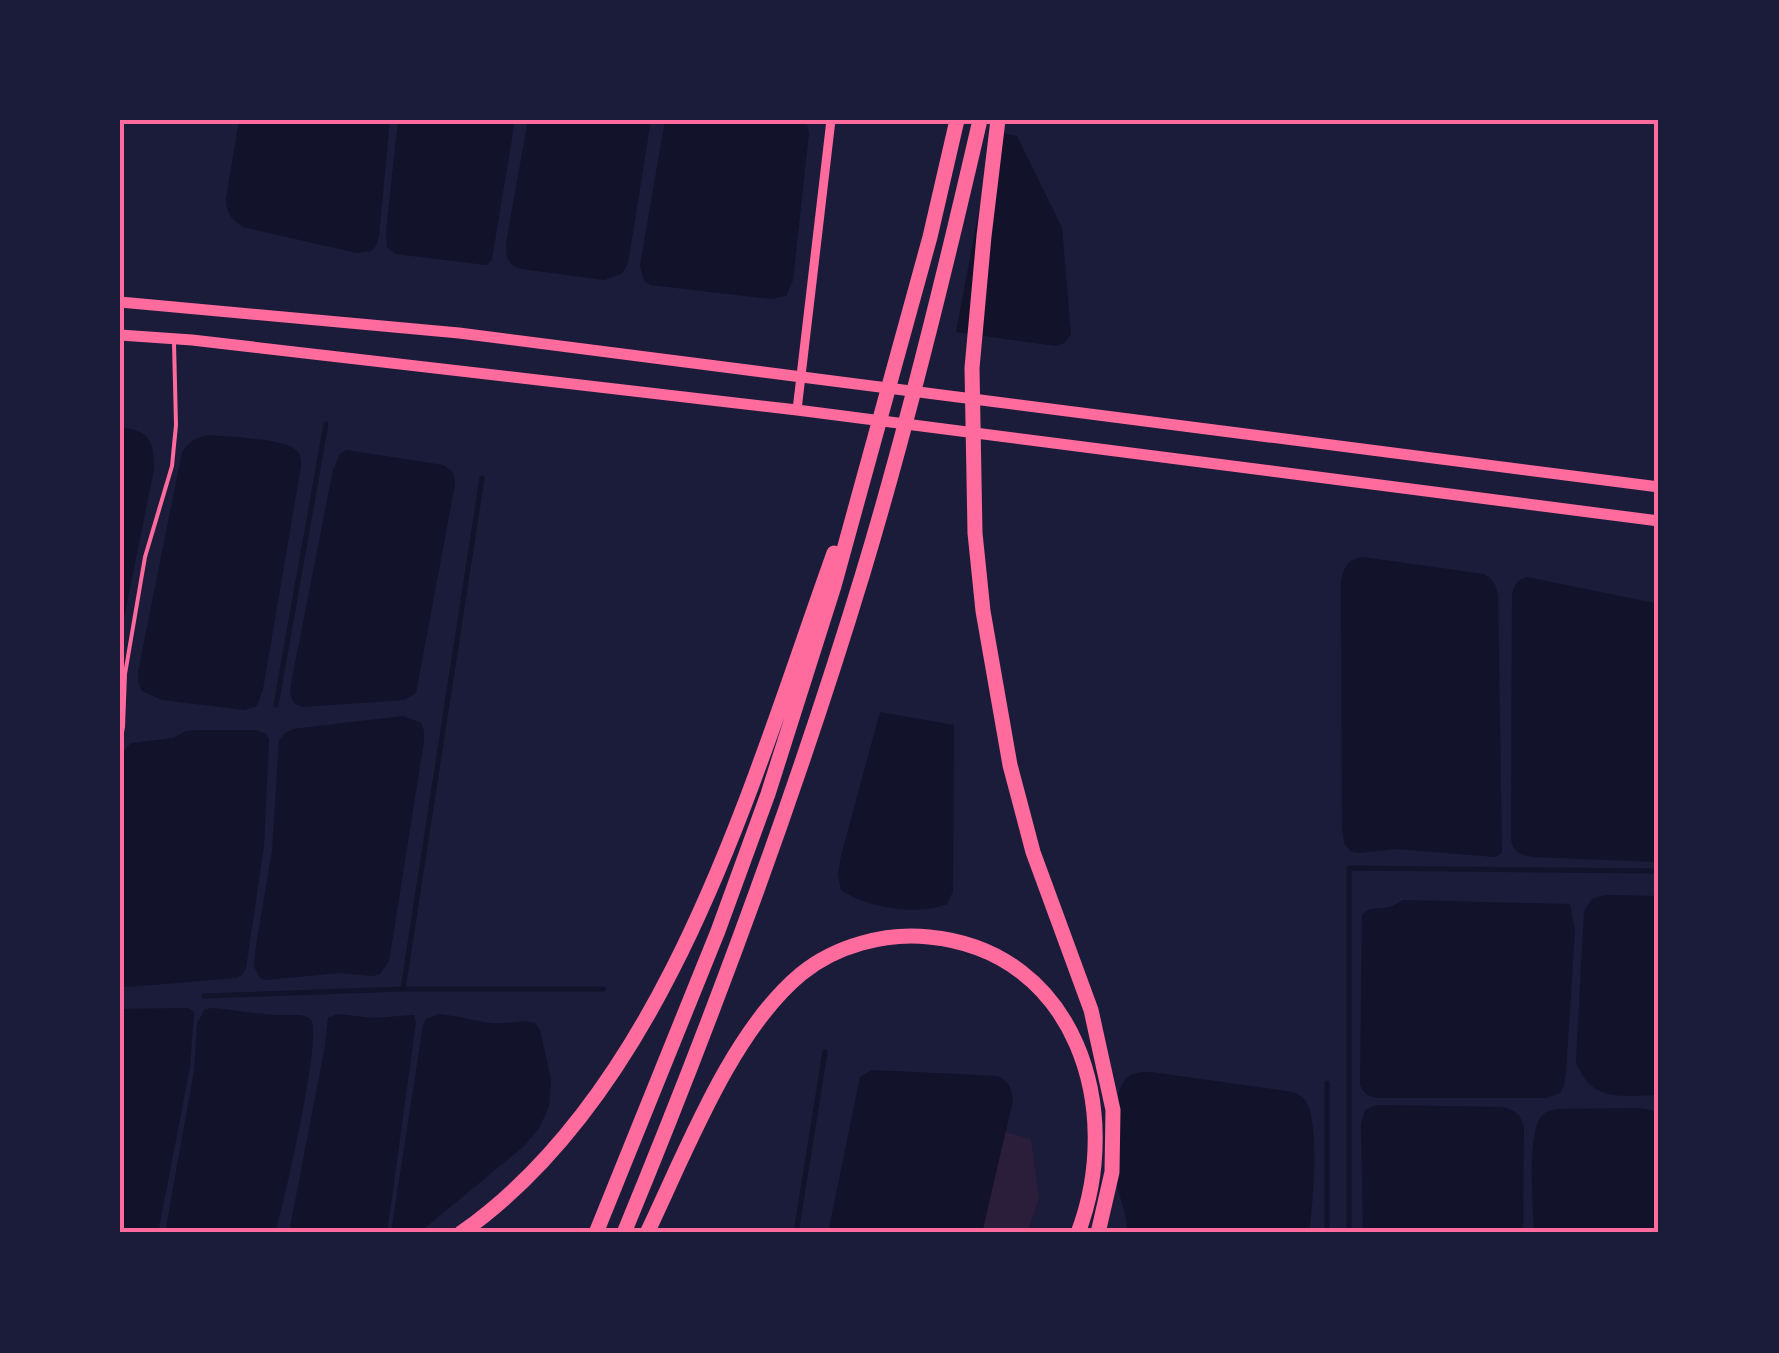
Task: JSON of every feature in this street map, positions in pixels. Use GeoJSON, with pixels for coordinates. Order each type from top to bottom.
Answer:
{"type":"FeatureCollection","features":[{"type":"Feature","properties":{"kind":"highway"},"geometry":{"type":"LineString","coordinates":[[596,1233],[668,1060],[768,794],[834,586],[930,237],[957,120]]}},
{"type":"Feature","properties":{"kind":"highway"},"geometry":{"type":"LineString","coordinates":[[624,1233],[691,1070],[789,800],[863,574],[952,244],[980,120]]}},
{"type":"Feature","properties":{"kind":"highway"},"geometry":{"type":"LineString","coordinates":[[998,120],[972,368],[975,533],[983,612],[1010,765],[1032,852],[1091,1010],[1114,1110],[1112,1172],[1098,1233]]}},
{"type":"Feature","properties":{"kind":"highway"},"geometry":{"type":"LineString","coordinates":[[460,1233],[493,1210],[556,1147],[627,1053],[683,947],[732,838],[839,540],[900,350]]}},
{"type":"Feature","properties":{"kind":"highway"},"geometry":{"type":"LineString","coordinates":[[647,1233],[719,1083],[742,1043],[774,1002],[802,973],[838,952],[875,940],[911,935],[952,939],[994,954],[1029,978],[1057,1008],[1076,1038],[1095,1111],[1090,1190],[1078,1233]]}},
{"type":"Feature","properties":{"kind":"main road"},"geometry":{"type":"LineString","coordinates":[[120,302],[459,333],[1659,487]]}},
{"type":"Feature","properties":{"kind":"main road"},"geometry":{"type":"LineString","coordinates":[[120,334],[797,410],[1659,520]]}},
{"type":"Feature","properties":{"kind":"street"},"geometry":{"type":"LineString","coordinates":[[797,410],[830,120]]}},
{"type":"Feature","properties":{"kind":"lane"},"geometry":{"type":"LineString","coordinates":[[120,744],[125,674],[145,558],[172,466],[176,425],[174,339]]}},
{"type":"Feature","properties":{"kind":"shaded area"},"geometry":{"type":"Polygon","coordinates":[[[239,120],[390,120],[376,246],[357,253],[243,227],[236,221],[228,212],[226,199],[239,120]]]}},
{"type":"Feature","properties":{"kind":"shaded area"},"geometry":{"type":"Polygon","coordinates":[[[398,120],[515,120],[492,259],[487,265],[395,254],[387,247],[398,120]]]}},
{"type":"Feature","properties":{"kind":"shaded area"},"geometry":{"type":"Polygon","coordinates":[[[528,120],[651,120],[628,263],[622,274],[604,280],[522,269],[508,260],[506,243],[528,120]]]}},
{"type":"Feature","properties":{"kind":"shaded area"},"geometry":{"type":"Polygon","coordinates":[[[665,120],[799,120],[807,125],[793,280],[786,296],[771,299],[644,281],[640,266],[665,120]]]}},
{"type":"Feature","properties":{"kind":"shaded area"},"geometry":{"type":"Polygon","coordinates":[[[994,131],[1017,136],[1062,228],[1071,334],[1056,346],[956,332],[994,131]]]}},
{"type":"Feature","properties":{"kind":"shaded area"},"geometry":{"type":"Polygon","coordinates":[[[120,427],[144,434],[153,451],[154,469],[120,638],[120,427]]]}},
{"type":"Feature","properties":{"kind":"shaded area"},"geometry":{"type":"Polygon","coordinates":[[[209,435],[281,443],[297,451],[301,460],[263,689],[257,706],[244,710],[162,700],[142,691],[138,683],[182,452],[194,440],[209,435]]]}},
{"type":"Feature","properties":{"kind":"shaded area"},"geometry":{"type":"Polygon","coordinates":[[[346,450],[443,465],[453,472],[455,484],[416,693],[404,700],[302,707],[294,703],[291,684],[333,470],[346,450]]]}},
{"type":"Feature","properties":{"kind":"shaded area"},"geometry":{"type":"Polygon","coordinates":[[[1362,557],[1484,574],[1495,585],[1502,853],[1496,857],[1396,849],[1358,853],[1350,851],[1344,843],[1341,582],[1347,565],[1362,557]]]}},
{"type":"Feature","properties":{"kind":"shaded area"},"geometry":{"type":"Polygon","coordinates":[[[1527,577],[1659,604],[1659,862],[1533,857],[1518,852],[1512,844],[1512,596],[1516,584],[1527,577]]]}},
{"type":"Feature","properties":{"kind":"shaded area"},"geometry":{"type":"Polygon","coordinates":[[[880,712],[954,725],[953,891],[947,904],[935,908],[893,908],[841,890],[841,856],[880,712]]]}},
{"type":"Feature","properties":{"kind":"shaded area"},"geometry":{"type":"Polygon","coordinates":[[[403,716],[421,723],[424,741],[389,961],[380,974],[372,976],[340,973],[260,978],[254,967],[255,952],[272,851],[279,741],[293,729],[403,716]]]}},
{"type":"Feature","properties":{"kind":"shaded area"},"geometry":{"type":"Polygon","coordinates":[[[200,730],[256,730],[269,739],[264,845],[246,968],[236,978],[120,986],[121,760],[131,743],[200,730]]]}},
{"type":"Feature","properties":{"kind":"shaded area"},"geometry":{"type":"Polygon","coordinates":[[[1605,895],[1659,896],[1659,1095],[1621,1096],[1600,1091],[1591,1085],[1576,1062],[1584,911],[1592,899],[1605,895]]]}},
{"type":"Feature","properties":{"kind":"shaded area"},"geometry":{"type":"Polygon","coordinates":[[[1403,900],[1570,904],[1575,931],[1566,1072],[1560,1093],[1546,1098],[1378,1098],[1363,1091],[1362,915],[1403,900]]]}},
{"type":"Feature","properties":{"kind":"shaded area"},"geometry":{"type":"Polygon","coordinates":[[[188,1008],[194,1012],[190,1067],[158,1233],[120,1233],[120,1009],[188,1008]]]}},
{"type":"Feature","properties":{"kind":"shaded area"},"geometry":{"type":"Polygon","coordinates":[[[204,1010],[301,1015],[311,1020],[312,1056],[307,1087],[275,1233],[165,1233],[194,1071],[197,1024],[204,1010]]]}},
{"type":"Feature","properties":{"kind":"shaded area"},"geometry":{"type":"Polygon","coordinates":[[[338,1014],[373,1018],[414,1015],[416,1022],[387,1233],[289,1233],[328,1018],[338,1014]]]}},
{"type":"Feature","properties":{"kind":"shaded area"},"geometry":{"type":"Polygon","coordinates":[[[439,1014],[491,1023],[535,1023],[551,1080],[549,1107],[524,1146],[419,1233],[391,1233],[423,1025],[426,1019],[439,1014]]]}},
{"type":"Feature","properties":{"kind":"shaded area"},"geometry":{"type":"Polygon","coordinates":[[[872,1070],[998,1076],[1009,1085],[1013,1100],[982,1233],[828,1233],[860,1077],[872,1070]]]}},
{"type":"Feature","properties":{"kind":"shaded area"},"geometry":{"type":"Polygon","coordinates":[[[1151,1072],[1293,1092],[1304,1098],[1314,1146],[1309,1233],[1127,1233],[1116,1176],[1118,1096],[1128,1077],[1151,1072]]]}},
{"type":"Feature","properties":{"kind":"shaded area"},"geometry":{"type":"Polygon","coordinates":[[[1376,1105],[1504,1107],[1518,1115],[1524,1129],[1523,1233],[1363,1233],[1361,1124],[1365,1110],[1376,1105]]]}},
{"type":"Feature","properties":{"kind":"shaded area"},"geometry":{"type":"Polygon","coordinates":[[[1556,1109],[1659,1111],[1659,1233],[1534,1233],[1532,1155],[1541,1117],[1556,1109]]]}},
{"type":"Feature","properties":{"kind":"shaded area"},"geometry":{"type":"Polygon","coordinates":[[[1005,1132],[1031,1139],[1039,1198],[1027,1233],[982,1233],[1005,1132]]]}},
{"type":"Feature","properties":{"kind":"waterway"},"geometry":{"type":"LineString","coordinates":[[276,705],[326,424]]}},
{"type":"Feature","properties":{"kind":"waterway"},"geometry":{"type":"LineString","coordinates":[[403,989],[482,478]]}},
{"type":"Feature","properties":{"kind":"waterway"},"geometry":{"type":"LineString","coordinates":[[1349,1233],[1349,868],[1659,871]]}},
{"type":"Feature","properties":{"kind":"waterway"},"geometry":{"type":"LineString","coordinates":[[204,996],[403,989],[603,989]]}},
{"type":"Feature","properties":{"kind":"waterway"},"geometry":{"type":"LineString","coordinates":[[796,1233],[825,1052]]}},
{"type":"Feature","properties":{"kind":"waterway"},"geometry":{"type":"LineString","coordinates":[[1327,1083],[1327,1233]]}}]}
